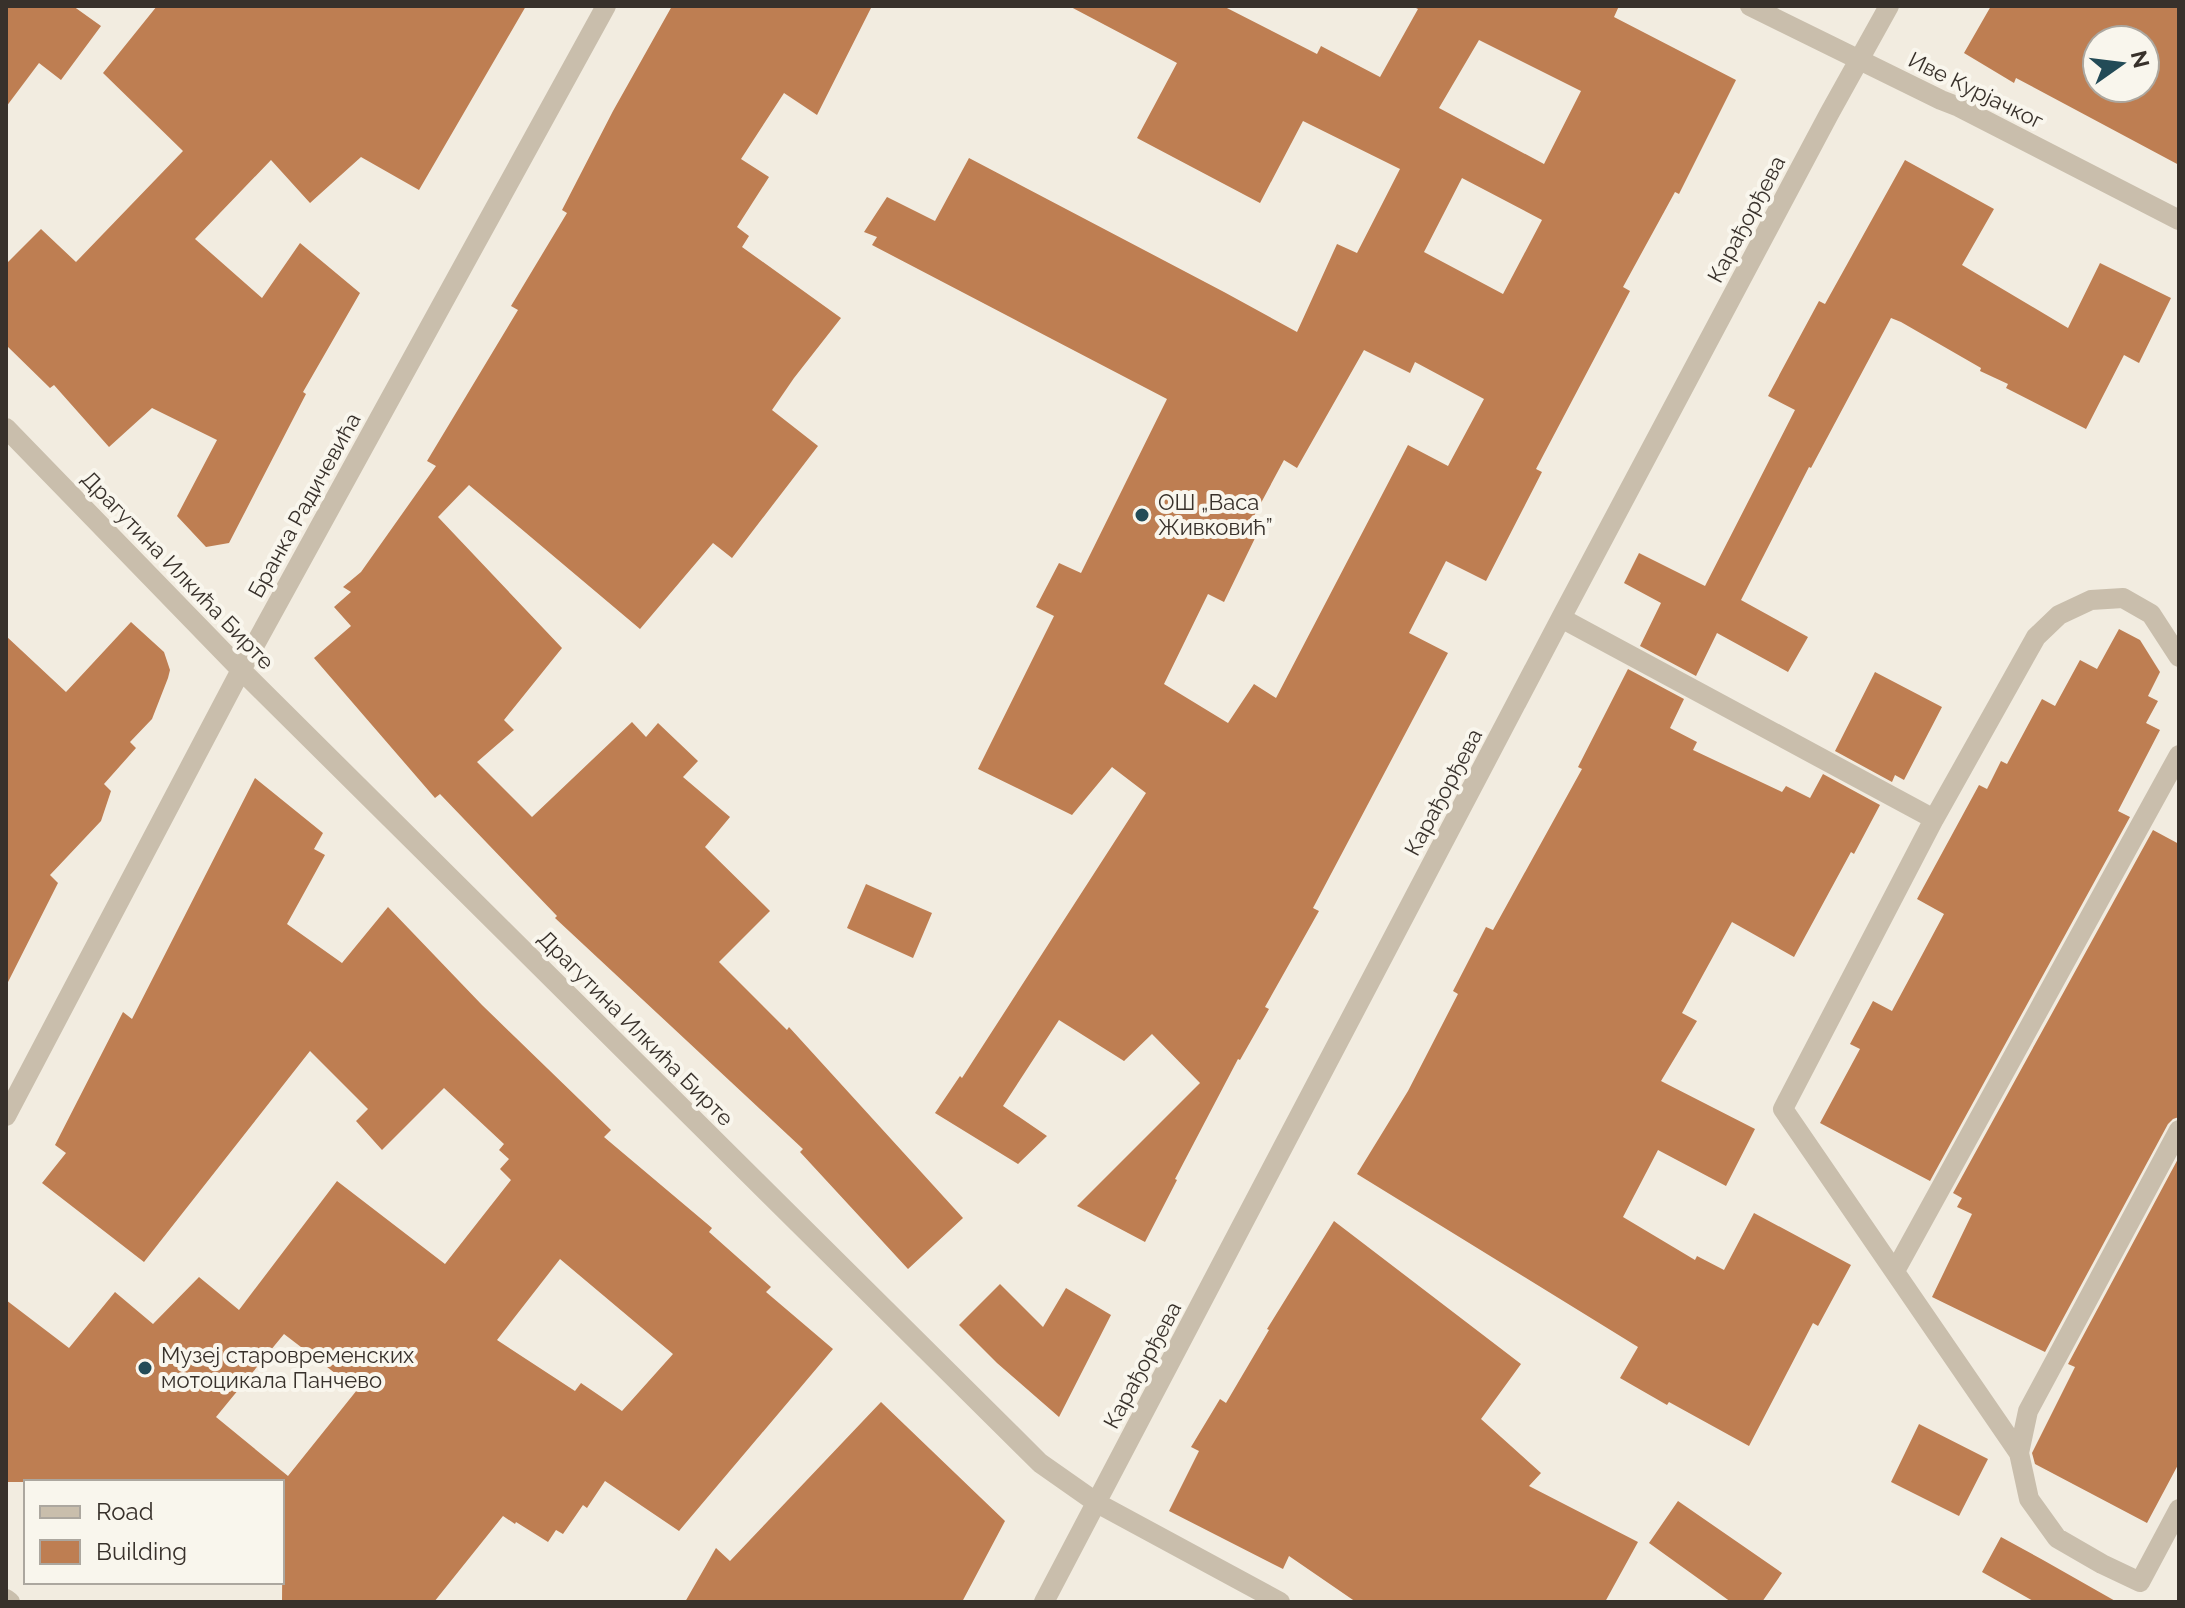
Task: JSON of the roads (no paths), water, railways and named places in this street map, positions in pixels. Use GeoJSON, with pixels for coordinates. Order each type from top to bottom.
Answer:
{"type":"FeatureCollection","features":[{"type":"Feature","properties":{"kind":"street","name":"Бранка Радичевића"},"geometry":{"type":"LineString","coordinates":[[6,1116],[241,670],[606,6]]}},
{"type":"Feature","properties":{"kind":"street","name":"Иве Курјачког"},"geometry":{"type":"LineString","coordinates":[[1750,6],[1959,107],[2179,220]]}},
{"type":"Feature","properties":{"kind":"street","name":"Карађорђева"},"geometry":{"type":"LineString","coordinates":[[1044,1602],[1561,618],[1889,6]]}},
{"type":"Feature","properties":{"kind":"street","name":"Драгутина Илкића Бирте"},"geometry":{"type":"LineString","coordinates":[[6,428],[241,670],[1040,1463],[1097,1503],[1280,1602]]}},
{"type":"Feature","properties":{"kind":"street"},"geometry":{"type":"LineString","coordinates":[[2179,657],[2151,614],[2123,598],[2091,600],[2059,615],[2036,637],[1934,819],[1783,1109],[2019,1453],[2029,1499],[2057,1538],[2140,1582],[2179,1509]]}},
{"type":"Feature","properties":{"kind":"street"},"geometry":{"type":"LineString","coordinates":[[1561,618],[1934,819]]}},
{"type":"Feature","properties":{"kind":"street"},"geometry":{"type":"LineString","coordinates":[[1895,1271],[2179,755]]}},
{"type":"Feature","properties":{"kind":"street"},"geometry":{"type":"LineString","coordinates":[[2019,1453],[2028,1411],[2179,1130]]}},
{"type":"Feature","properties":{"kind":"place","name":"ОШ „Васа Живковић”"},"geometry":{"type":"Point","coordinates":[1142,515]}},
{"type":"Feature","properties":{"kind":"place","name":"Музеј старовременских мотоцикала Панчево"},"geometry":{"type":"Point","coordinates":[145,1368]}}]}
